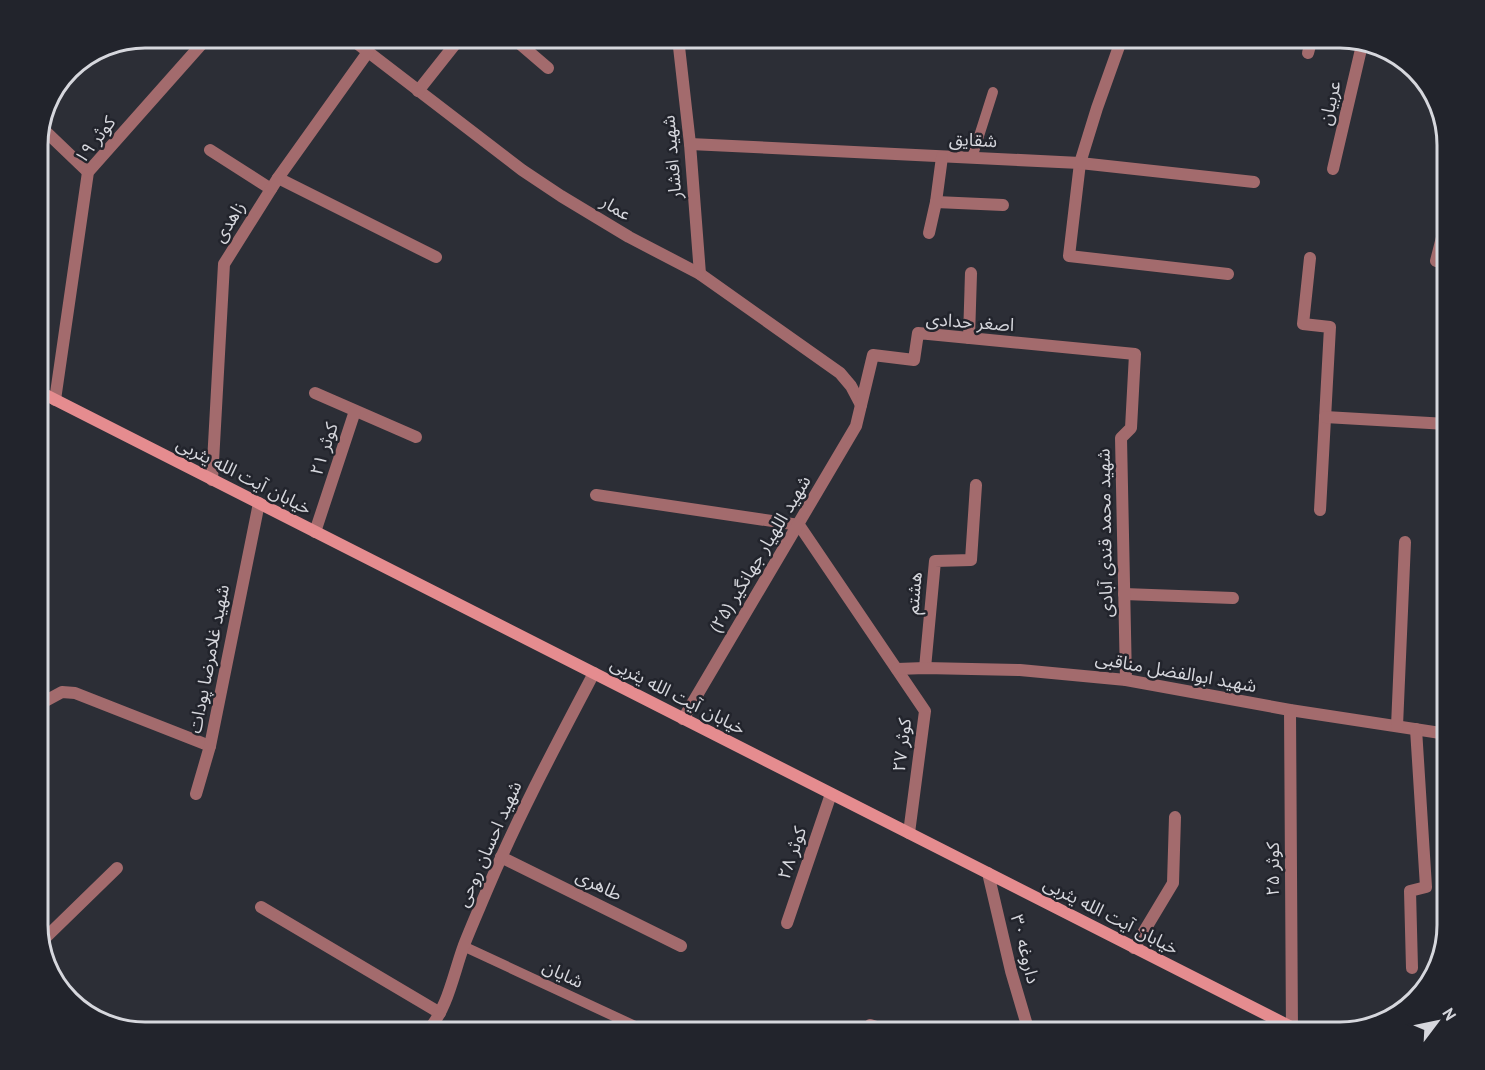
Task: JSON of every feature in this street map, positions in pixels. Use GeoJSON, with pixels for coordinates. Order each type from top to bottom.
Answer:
{"type":"FeatureCollection","features":[{"type":"Feature","properties":{"kind":"main road","name":"خیابان آیت الله یثربی"},"geometry":{"type":"LineString","coordinates":[[48,396],[1278,1022]]}},
{"type":"Feature","properties":{"kind":"street","name":"کوثر ۱۹"},"geometry":{"type":"LineString","coordinates":[[55,400],[88,172],[198,48]]}},
{"type":"Feature","properties":{"kind":"street","name":"عمار"},"geometry":{"type":"LineString","coordinates":[[363,48],[522,170],[629,237],[700,274],[840,373],[851,386],[861,405]]}},
{"type":"Feature","properties":{"kind":"street"},"geometry":{"type":"LineString","coordinates":[[418,91],[452,48]]}},
{"type":"Feature","properties":{"kind":"street"},"geometry":{"type":"LineString","coordinates":[[525,48],[548,68]]}},
{"type":"Feature","properties":{"kind":"street","name":"شهید افشار"},"geometry":{"type":"LineString","coordinates":[[679,48],[690,144],[700,274]]}},
{"type":"Feature","properties":{"kind":"street"},"geometry":{"type":"LineString","coordinates":[[1118,48],[1080,164],[1069,256],[1228,274]]}},
{"type":"Feature","properties":{"kind":"street"},"geometry":{"type":"LineString","coordinates":[[1308,53],[1309,48]]}},
{"type":"Feature","properties":{"kind":"street","name":"عربیان"},"geometry":{"type":"LineString","coordinates":[[1333,169],[1361,50]]}},
{"type":"Feature","properties":{"kind":"street","name":"زاهدی"},"geometry":{"type":"LineString","coordinates":[[212,480],[224,264],[278,178],[368,52]]}},
{"type":"Feature","properties":{"kind":"street"},"geometry":{"type":"LineString","coordinates":[[49,135],[88,172]]}},
{"type":"Feature","properties":{"kind":"street","name":"شقایق"},"geometry":{"type":"LineString","coordinates":[[690,144],[1080,164],[1254,182]]}},
{"type":"Feature","properties":{"kind":"street"},"geometry":{"type":"LineString","coordinates":[[210,150],[271,189]]}},
{"type":"Feature","properties":{"kind":"street"},"geometry":{"type":"LineString","coordinates":[[929,233],[942,157]]}},
{"type":"Feature","properties":{"kind":"street"},"geometry":{"type":"LineString","coordinates":[[278,178],[436,257]]}},
{"type":"Feature","properties":{"kind":"street"},"geometry":{"type":"LineString","coordinates":[[936,202],[1003,205]]}},
{"type":"Feature","properties":{"kind":"street"},"geometry":{"type":"LineString","coordinates":[[1310,258],[1303,324],[1330,327],[1320,510]]}},
{"type":"Feature","properties":{"kind":"street"},"geometry":{"type":"LineString","coordinates":[[969,338],[971,273]]}},
{"type":"Feature","properties":{"kind":"street","name":"اصغر حدادی"},"geometry":{"type":"LineString","coordinates":[[861,405],[873,355],[914,360],[918,333],[1134,354]]}},
{"type":"Feature","properties":{"kind":"street","name":"شهید محمد قندی آبادی"},"geometry":{"type":"LineString","coordinates":[[1126,680],[1121,438],[1131,428],[1134,354]]}},
{"type":"Feature","properties":{"kind":"street","name":"کوثر ۲۱"},"geometry":{"type":"LineString","coordinates":[[315,393],[416,437]]}},
{"type":"Feature","properties":{"kind":"street","name":"شهید اللهیار جهانگیر (۲۵)"},"geometry":{"type":"LineString","coordinates":[[683,719],[856,426],[861,405]]}},
{"type":"Feature","properties":{"kind":"street","name":"کوثر ۲۱"},"geometry":{"type":"LineString","coordinates":[[315,532],[356,411]]}},
{"type":"Feature","properties":{"kind":"street"},"geometry":{"type":"LineString","coordinates":[[1325,417],[1437,423]]}},
{"type":"Feature","properties":{"kind":"street","name":"هشتم"},"geometry":{"type":"LineString","coordinates":[[925,668],[934,561],[971,560],[976,485]]}},
{"type":"Feature","properties":{"kind":"street"},"geometry":{"type":"LineString","coordinates":[[596,495],[799,525]]}},
{"type":"Feature","properties":{"kind":"street","name":"شهید غلامرضا پودات"},"geometry":{"type":"LineString","coordinates":[[48,700],[62,692],[75,693],[210,746],[259,503]]}},
{"type":"Feature","properties":{"kind":"street","name":"کوثر ۲۷"},"geometry":{"type":"LineString","coordinates":[[799,525],[925,711],[909,833]]}},
{"type":"Feature","properties":{"kind":"street"},"geometry":{"type":"LineString","coordinates":[[1397,726],[1405,542]]}},
{"type":"Feature","properties":{"kind":"street"},"geometry":{"type":"LineString","coordinates":[[1124,594],[1233,598]]}},
{"type":"Feature","properties":{"kind":"street","name":"شهید ابوالفضل مناقبی"},"geometry":{"type":"LineString","coordinates":[[897,669],[1046,671],[1126,680],[1290,710],[1437,732]]}},
{"type":"Feature","properties":{"kind":"street","name":"شهید احسان روحی"},"geometry":{"type":"LineString","coordinates":[[434,1022],[440,1013],[464,946],[501,857],[594,673]]}},
{"type":"Feature","properties":{"kind":"street","name":"کوثر ۲۵"},"geometry":{"type":"LineString","coordinates":[[1290,710],[1295,1022]]}},
{"type":"Feature","properties":{"kind":"street"},"geometry":{"type":"LineString","coordinates":[[1412,968],[1410,891],[1426,887],[1416,729]]}},
{"type":"Feature","properties":{"kind":"street"},"geometry":{"type":"LineString","coordinates":[[196,794],[210,746]]}},
{"type":"Feature","properties":{"kind":"street","name":"کوثر ۲۸"},"geometry":{"type":"LineString","coordinates":[[787,923],[831,794]]}},
{"type":"Feature","properties":{"kind":"street"},"geometry":{"type":"LineString","coordinates":[[1134,948],[1173,883],[1174,817]]}},
{"type":"Feature","properties":{"kind":"street","name":"طاهری"},"geometry":{"type":"LineString","coordinates":[[501,857],[681,946]]}},
{"type":"Feature","properties":{"kind":"street"},"geometry":{"type":"LineString","coordinates":[[49,935],[117,868]]}},
{"type":"Feature","properties":{"kind":"street","name":"داروغه ۳۰"},"geometry":{"type":"LineString","coordinates":[[988,873],[1011,971],[1026,1022]]}},
{"type":"Feature","properties":{"kind":"street"},"geometry":{"type":"LineString","coordinates":[[261,908],[440,1013]]}},
{"type":"Feature","properties":{"kind":"lane"},"geometry":{"type":"LineString","coordinates":[[972,158],[993,92]]}},
{"type":"Feature","properties":{"kind":"lane","name":"شایان"},"geometry":{"type":"LineString","coordinates":[[464,946],[627,1022]]}}]}
